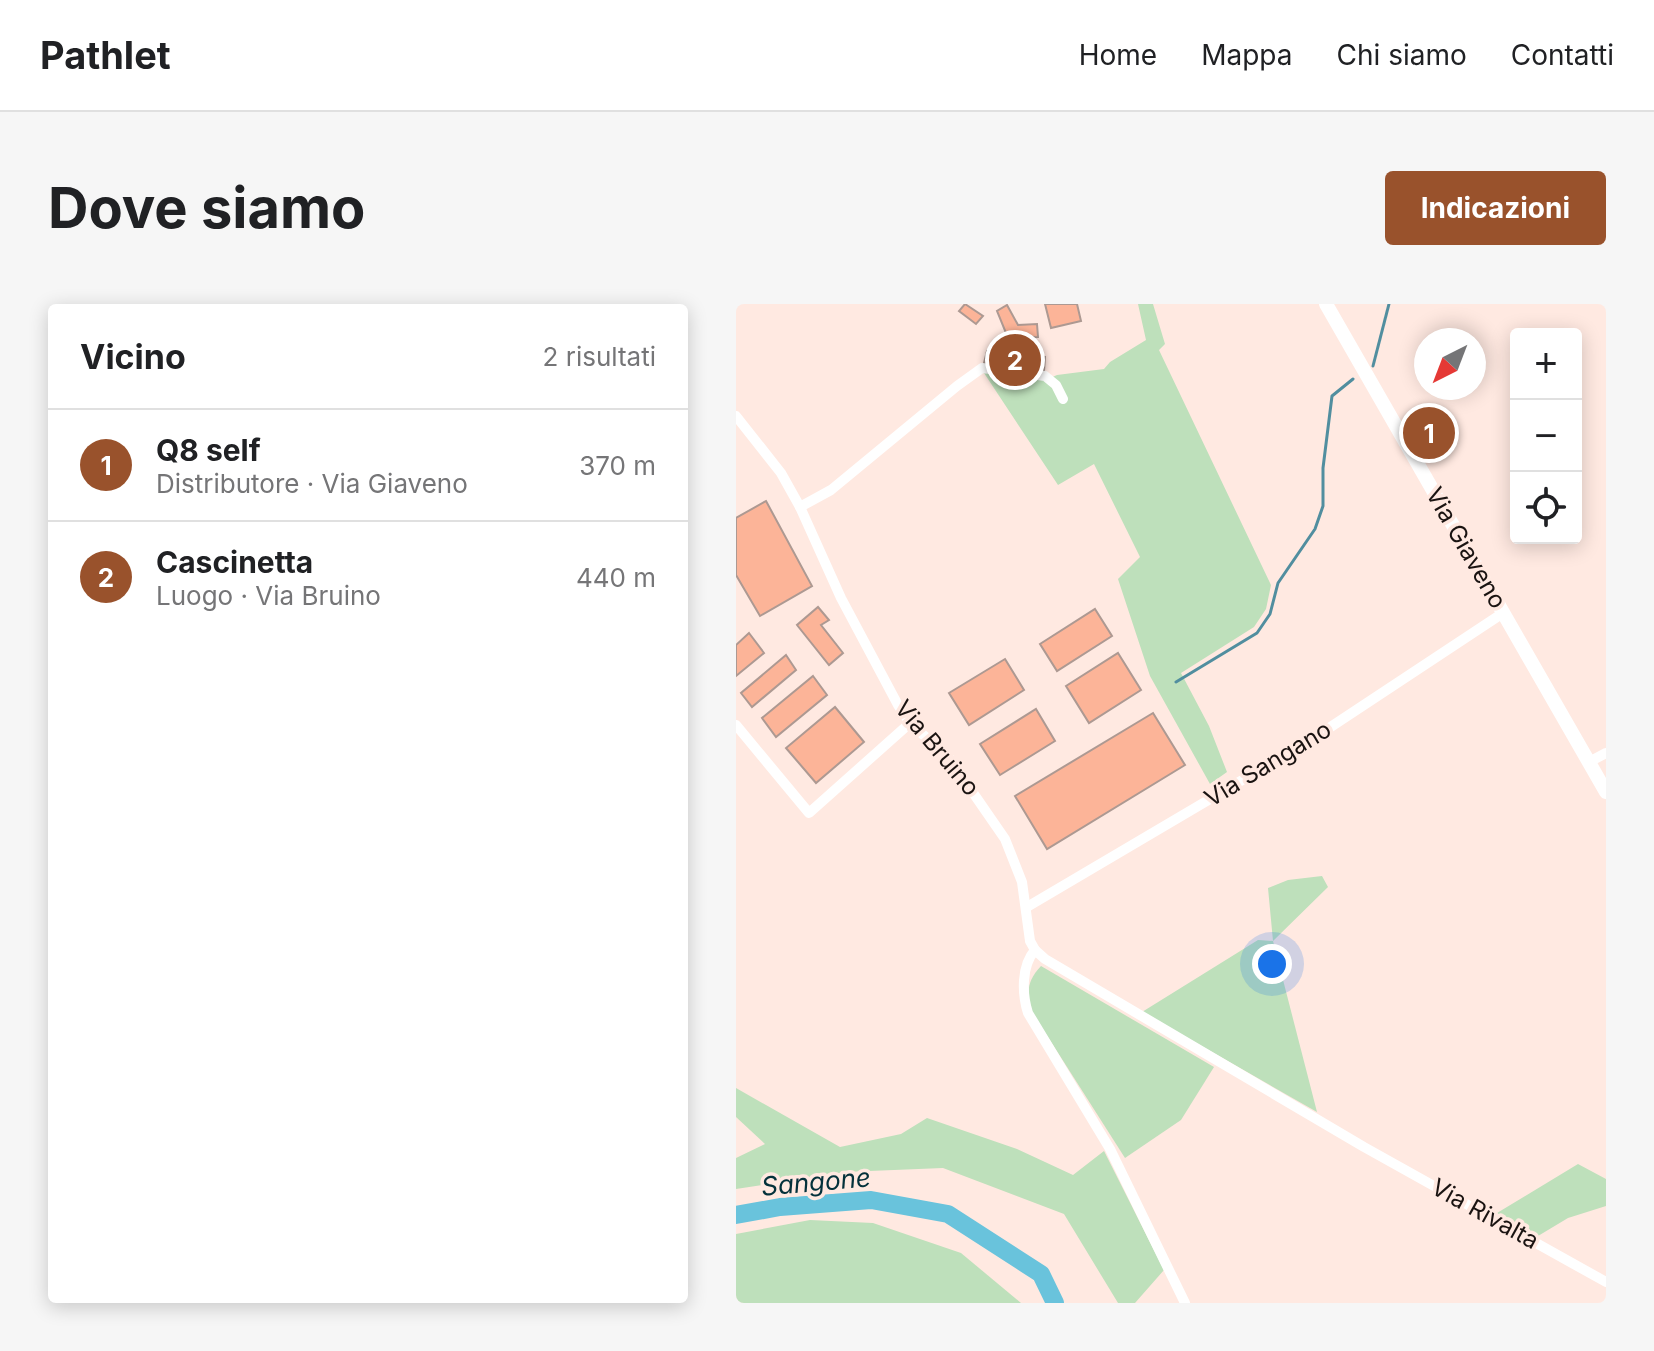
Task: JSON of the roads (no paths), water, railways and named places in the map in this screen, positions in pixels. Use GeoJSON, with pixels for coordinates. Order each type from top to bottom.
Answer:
{"type":"FeatureCollection","features":[{"type":"Feature","properties":{"kind":"main road","name":"Via Giaveno"},"geometry":{"type":"LineString","coordinates":[[1326,304],[1606,792]]}},
{"type":"Feature","properties":{"kind":"street"},"geometry":{"type":"LineString","coordinates":[[800,507],[831,490],[982,368],[1045,376],[1056,385],[1063,399]]}},
{"type":"Feature","properties":{"kind":"street","name":"Via Bruino"},"geometry":{"type":"LineString","coordinates":[[736,416],[781,473],[800,507],[841,598],[898,705],[910,723],[949,758],[1005,839],[1017,864],[1027,907],[1030,941],[1035,950],[1029,959],[1025,979],[1023,998],[1028,1013],[1110,1149],[1185,1303]]}},
{"type":"Feature","properties":{"kind":"street","name":"Via Sangano"},"geometry":{"type":"LineString","coordinates":[[1027,907],[1317,736],[1503,613]]}},
{"type":"Feature","properties":{"kind":"street"},"geometry":{"type":"LineString","coordinates":[[736,725],[809,813],[910,723]]}},
{"type":"Feature","properties":{"kind":"street"},"geometry":{"type":"LineString","coordinates":[[1589,762],[1606,753]]}},
{"type":"Feature","properties":{"kind":"street","name":"Via Rivalta"},"geometry":{"type":"LineString","coordinates":[[1035,950],[1045,959],[1364,1147],[1606,1282]]}},
{"type":"Feature","properties":{"kind":"waterway"},"geometry":{"type":"LineString","coordinates":[[1373,366],[1389,304]]}},
{"type":"Feature","properties":{"kind":"waterway"},"geometry":{"type":"LineString","coordinates":[[1176,682],[1257,633],[1270,614],[1278,583],[1315,529],[1323,506],[1323,468],[1332,396],[1353,379]]}},
{"type":"Feature","properties":{"kind":"waterway","name":"Sangone"},"geometry":{"type":"LineString","coordinates":[[736,1215],[780,1207],[871,1200],[948,1214],[1041,1274],[1055,1303]]}},
{"type":"Feature","properties":{"kind":"place","name":"Cascinetta"},"geometry":{"type":"Point","coordinates":[1015,360]}},
{"type":"Feature","properties":{"kind":"place","name":"Q8 self"},"geometry":{"type":"Point","coordinates":[1429,433]}}]}
